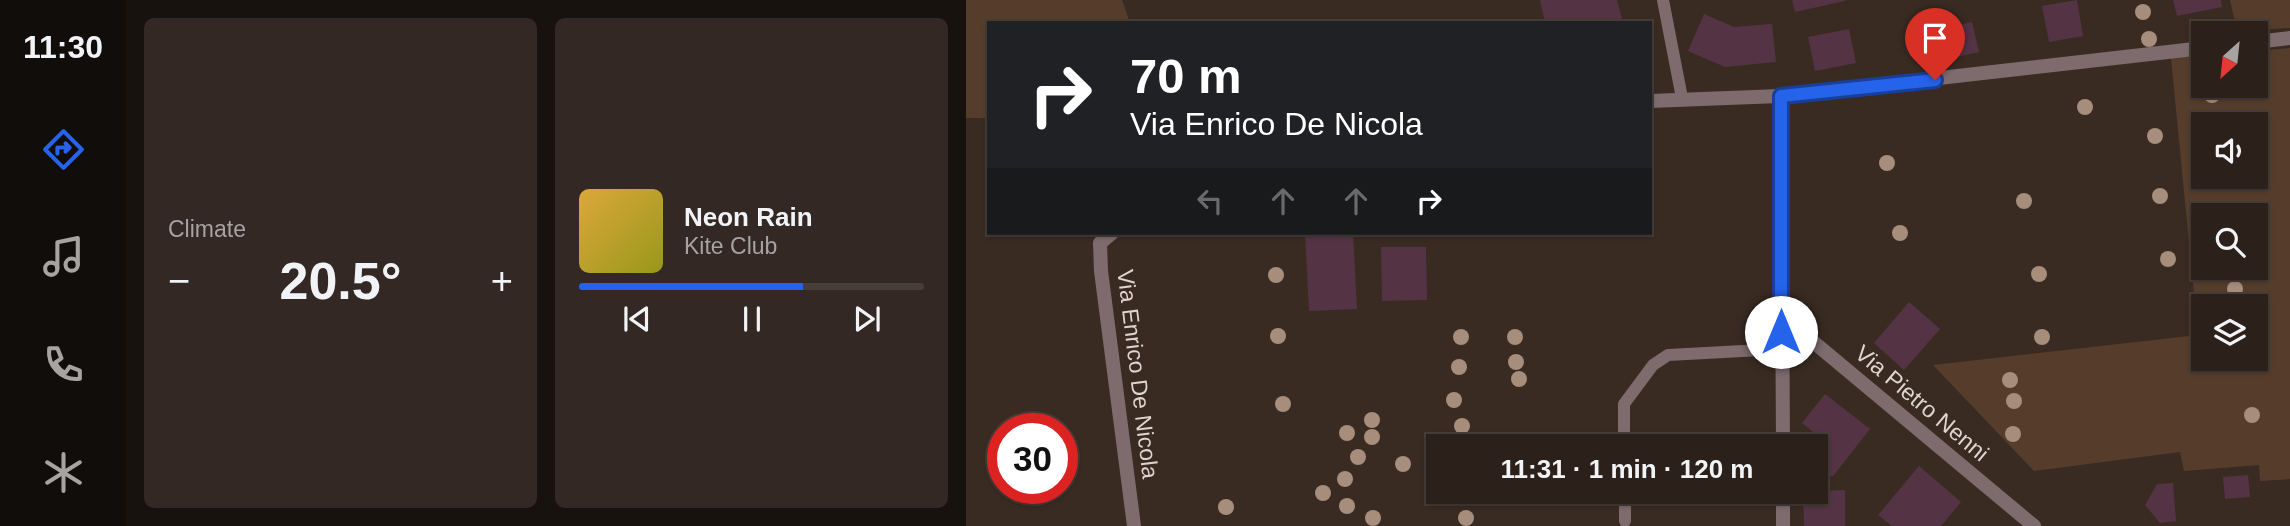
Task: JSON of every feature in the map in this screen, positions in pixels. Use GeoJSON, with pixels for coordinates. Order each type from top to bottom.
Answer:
{"type":"FeatureCollection","features":[{"type":"Feature","properties":{"kind":"street"},"geometry":{"type":"LineString","coordinates":[[2268,41],[2290,38]]}},
{"type":"Feature","properties":{"kind":"street"},"geometry":{"type":"LineString","coordinates":[[1652,101],[1781,96],[2191,49]]}},
{"type":"Feature","properties":{"kind":"street"},"geometry":{"type":"LineString","coordinates":[[1781,96],[1783,434]]}},
{"type":"Feature","properties":{"kind":"street","name":"Via Enrico De Nicola"},"geometry":{"type":"LineString","coordinates":[[1110,235],[1100,243],[1101,271],[1134,526]]}},
{"type":"Feature","properties":{"kind":"street","name":"Via Pietro Nenni"},"geometry":{"type":"LineString","coordinates":[[1781,315],[2034,526]]}},
{"type":"Feature","properties":{"kind":"street"},"geometry":{"type":"LineString","coordinates":[[1783,504],[1783,526]]}},
{"type":"Feature","properties":{"kind":"lane"},"geometry":{"type":"LineString","coordinates":[[1664,0],[1682,98]]}},
{"type":"Feature","properties":{"kind":"lane"},"geometry":{"type":"LineString","coordinates":[[1624,434],[1624,404],[1653,365],[1668,355],[1782,349]]}},
{"type":"Feature","properties":{"kind":"lane"},"geometry":{"type":"LineString","coordinates":[[1625,504],[1625,522]]}},
{"type":"Feature","properties":{"kind":"shaded area"},"geometry":{"type":"Polygon","coordinates":[[[966,0],[1122,0],[1129,21],[987,21],[987,118],[966,118],[966,0]]]}},
{"type":"Feature","properties":{"kind":"shaded area"},"geometry":{"type":"Polygon","coordinates":[[[2230,0],[2290,0],[2290,28],[2268,29],[2268,21],[2235,21],[2230,0]]]}},
{"type":"Feature","properties":{"kind":"shaded area"},"geometry":{"type":"Polygon","coordinates":[[[2290,48],[2290,479],[2260,481],[2259,465],[2184,471],[2180,452],[2034,471],[1933,365],[2191,336],[2191,371],[2268,371],[2268,294],[2194,294],[2193,280],[2268,280],[2268,203],[2191,203],[2191,263],[2171,58],[2191,56],[2191,98],[2268,98],[2268,50],[2290,48]]]}},
{"type":"Feature","properties":{"kind":"building"},"geometry":{"type":"Polygon","coordinates":[[[1540,0],[1617,0],[1622,21],[1545,21],[1540,0]]]}},
{"type":"Feature","properties":{"kind":"building"},"geometry":{"type":"Polygon","coordinates":[[[1792,0],[1844,0],[1845,1],[1795,12],[1792,0]]]}},
{"type":"Feature","properties":{"kind":"building"},"geometry":{"type":"Polygon","coordinates":[[[2077,0],[2083,36],[2049,42],[2042,6],[2077,0]]]}},
{"type":"Feature","properties":{"kind":"building"},"geometry":{"type":"Polygon","coordinates":[[[2173,0],[2221,0],[2222,7],[2177,16],[2173,0]]]}},
{"type":"Feature","properties":{"kind":"building"},"geometry":{"type":"Polygon","coordinates":[[[1704,14],[1734,27],[1772,24],[1776,62],[1725,67],[1688,51],[1704,14]]]}},
{"type":"Feature","properties":{"kind":"building"},"geometry":{"type":"Polygon","coordinates":[[[1972,22],[1979,52],[1938,61],[1932,31],[1972,22]]]}},
{"type":"Feature","properties":{"kind":"building"},"geometry":{"type":"Polygon","coordinates":[[[1849,29],[1856,63],[1815,71],[1808,37],[1849,29]]]}},
{"type":"Feature","properties":{"kind":"building"},"geometry":{"type":"Polygon","coordinates":[[[1305,235],[1353,235],[1357,309],[1309,311],[1305,235]]]}},
{"type":"Feature","properties":{"kind":"building"},"geometry":{"type":"Polygon","coordinates":[[[1381,247],[1426,247],[1427,300],[1382,301],[1381,247]]]}},
{"type":"Feature","properties":{"kind":"building"},"geometry":{"type":"Polygon","coordinates":[[[1909,302],[1940,329],[1904,370],[1874,343],[1909,302]]]}},
{"type":"Feature","properties":{"kind":"building"},"geometry":{"type":"Polygon","coordinates":[[[1825,394],[1870,429],[1833,476],[1828,476],[1828,434],[1816,434],[1802,423],[1825,394]]]}},
{"type":"Feature","properties":{"kind":"building"},"geometry":{"type":"Polygon","coordinates":[[[1919,466],[1961,502],[1941,526],[1892,526],[1878,515],[1919,466]]]}},
{"type":"Feature","properties":{"kind":"building"},"geometry":{"type":"Polygon","coordinates":[[[2248,475],[2250,497],[2225,499],[2223,477],[2248,475]]]}},
{"type":"Feature","properties":{"kind":"building"},"geometry":{"type":"Polygon","coordinates":[[[2173,483],[2176,521],[2160,523],[2145,505],[2157,484],[2173,483]]]}},
{"type":"Feature","properties":{"kind":"building"},"geometry":{"type":"Polygon","coordinates":[[[1845,490],[1845,526],[1804,526],[1803,504],[1828,504],[1828,491],[1845,490]]]}},
{"type":"Feature","properties":{"kind":"route"},"geometry":{"type":"LineString","coordinates":[[1781,332],[1781,96],[1935,80]]}}]}
